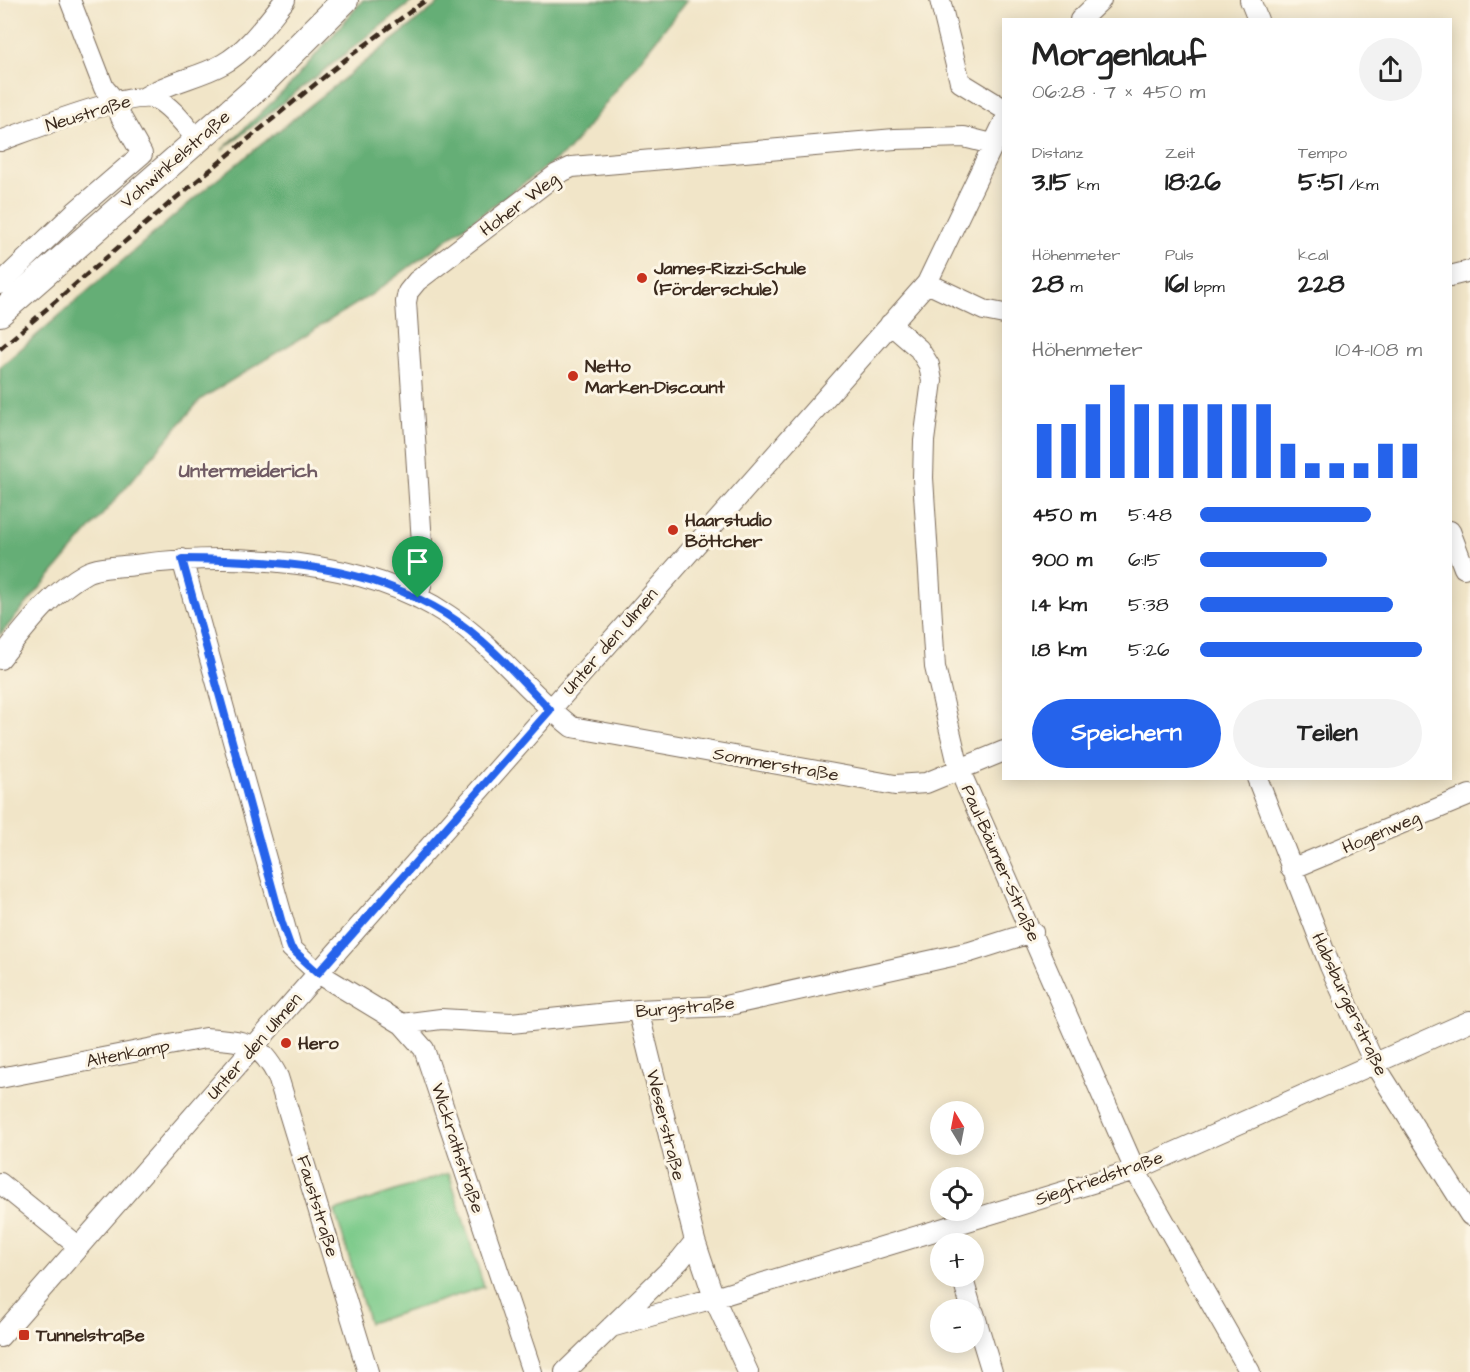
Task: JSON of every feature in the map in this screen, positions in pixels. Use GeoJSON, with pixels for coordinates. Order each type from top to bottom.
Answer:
{"type":"FeatureCollection","features":[{"type":"Feature","properties":{"kind":"main road","name":"Vohwinkelstraße"},"geometry":{"type":"LineString","coordinates":[[0,313],[257,88],[345,0]]}},
{"type":"Feature","properties":{"kind":"street"},"geometry":{"type":"LineString","coordinates":[[0,284],[77,210],[142,154],[121,117],[116,102],[104,88],[70,0]]}},
{"type":"Feature","properties":{"kind":"street"},"geometry":{"type":"LineString","coordinates":[[145,97],[162,86],[222,65],[234,56],[285,0]]}},
{"type":"Feature","properties":{"kind":"street"},"geometry":{"type":"LineString","coordinates":[[940,0],[960,82],[1002,108]]}},
{"type":"Feature","properties":{"kind":"street"},"geometry":{"type":"LineString","coordinates":[[1082,18],[1101,0]]}},
{"type":"Feature","properties":{"kind":"street"},"geometry":{"type":"LineString","coordinates":[[1250,0],[1257,18]]}},
{"type":"Feature","properties":{"kind":"street","name":"Neustraße"},"geometry":{"type":"LineString","coordinates":[[0,141],[116,102],[145,97],[165,105],[197,139]]}},
{"type":"Feature","properties":{"kind":"street","name":"Unter den Ulmen"},"geometry":{"type":"LineString","coordinates":[[0,1337],[927,283],[1002,126]]}},
{"type":"Feature","properties":{"kind":"street","name":"Hoher Weg"},"geometry":{"type":"LineString","coordinates":[[418,598],[424,573],[405,302],[408,292],[417,281],[557,174],[572,167],[895,139],[964,137],[992,144]]}},
{"type":"Feature","properties":{"kind":"street"},"geometry":{"type":"LineString","coordinates":[[1452,276],[1470,271]]}},
{"type":"Feature","properties":{"kind":"street"},"geometry":{"type":"LineString","coordinates":[[927,283],[984,310],[1002,314]]}},
{"type":"Feature","properties":{"kind":"street","name":"Paul-Bäumer-Straße"},"geometry":{"type":"LineString","coordinates":[[890,324],[919,349],[929,365],[932,381],[924,441],[923,478],[935,667],[959,769],[1033,932],[1135,1170],[1250,1372]]}},
{"type":"Feature","properties":{"kind":"street"},"geometry":{"type":"LineString","coordinates":[[1452,538],[1461,569]]}},
{"type":"Feature","properties":{"kind":"street","name":"Sommerstraße"},"geometry":{"type":"LineString","coordinates":[[0,658],[55,593],[89,571],[182,559],[253,560],[310,566],[355,575],[418,598],[448,615],[499,657],[550,710],[572,727],[895,785],[926,783],[1002,753]]}},
{"type":"Feature","properties":{"kind":"street","name":"Wickrathstraße"},"geometry":{"type":"LineString","coordinates":[[182,559],[291,948],[318,973],[402,1024],[424,1049],[532,1372]]}},
{"type":"Feature","properties":{"kind":"street","name":"Habsburgerstraße"},"geometry":{"type":"LineString","coordinates":[[1258,780],[1330,966],[1375,1065],[1470,1215]]}},
{"type":"Feature","properties":{"kind":"street","name":"Hogenweg"},"geometry":{"type":"LineString","coordinates":[[1291,869],[1470,795]]}},
{"type":"Feature","properties":{"kind":"street","name":"Burgstraße"},"geometry":{"type":"LineString","coordinates":[[402,1024],[441,1019],[511,1023],[638,1010],[725,1006],[970,952],[1033,932]]}},
{"type":"Feature","properties":{"kind":"street","name":"Weserstraße"},"geometry":{"type":"LineString","coordinates":[[638,1010],[695,1241],[714,1298],[748,1372]]}},
{"type":"Feature","properties":{"kind":"street","name":"Siegfriedstraße"},"geometry":{"type":"LineString","coordinates":[[955,1233],[1135,1170],[1470,1021]]}},
{"type":"Feature","properties":{"kind":"street","name":"Altenkamp"},"geometry":{"type":"LineString","coordinates":[[0,1078],[205,1038],[239,1041],[256,1046]]}},
{"type":"Feature","properties":{"kind":"street","name":"Fauststraße"},"geometry":{"type":"LineString","coordinates":[[256,1046],[268,1058],[279,1077],[368,1372]]}},
{"type":"Feature","properties":{"kind":"street"},"geometry":{"type":"LineString","coordinates":[[0,1184],[78,1246]]}},
{"type":"Feature","properties":{"kind":"street","name":"Siegfriedstraße"},"geometry":{"type":"LineString","coordinates":[[714,1298],[930,1240]]}},
{"type":"Feature","properties":{"kind":"street"},"geometry":{"type":"LineString","coordinates":[[565,1372],[680,1260],[695,1241]]}},
{"type":"Feature","properties":{"kind":"street"},"geometry":{"type":"LineString","coordinates":[[608,1328],[714,1298]]}},
{"type":"Feature","properties":{"kind":"street"},"geometry":{"type":"LineString","coordinates":[[984,1346],[992,1372]]}},
{"type":"Feature","properties":{"kind":"green space"},"geometry":{"type":"Polygon","coordinates":[[[363,0],[414,0],[222,150],[289,86],[363,0]]]}},
{"type":"Feature","properties":{"kind":"green space"},"geometry":{"type":"Polygon","coordinates":[[[443,0],[687,0],[569,150],[371,295],[201,399],[0,635],[0,367],[204,190],[443,0]]]}},
{"type":"Feature","properties":{"kind":"green space"},"geometry":{"type":"Polygon","coordinates":[[[449,1173],[484,1287],[369,1323],[335,1211],[449,1173]]]}},
{"type":"Feature","properties":{"kind":"railway"},"geometry":{"type":"LineString","coordinates":[[0,349],[171,202],[346,59],[426,0]]}},
{"type":"Feature","properties":{"kind":"place","name":"James-Rizzi-Schule (Förderschule)"},"geometry":{"type":"Point","coordinates":[642,278]}},
{"type":"Feature","properties":{"kind":"place","name":"Netto Marken-Discount"},"geometry":{"type":"Point","coordinates":[573,376]}},
{"type":"Feature","properties":{"kind":"place","name":"Haarstudio Böttcher"},"geometry":{"type":"Point","coordinates":[673,530]}},
{"type":"Feature","properties":{"kind":"place","name":"Hero"},"geometry":{"type":"Point","coordinates":[286,1043]}},
{"type":"Feature","properties":{"kind":"place","name":"Tunnelstraße"},"geometry":{"type":"Point","coordinates":[24,1335]}},
{"type":"Feature","properties":{"kind":"district","name":"Untermeiderich"},"geometry":{"type":"Point","coordinates":[248,470]}},
{"type":"Feature","properties":{"kind":"route"},"geometry":{"type":"LineString","coordinates":[[182,559],[253,560],[310,566],[355,575],[418,598],[448,615],[499,657],[550,710],[318,973],[291,948],[282,923],[182,559]]}}]}
